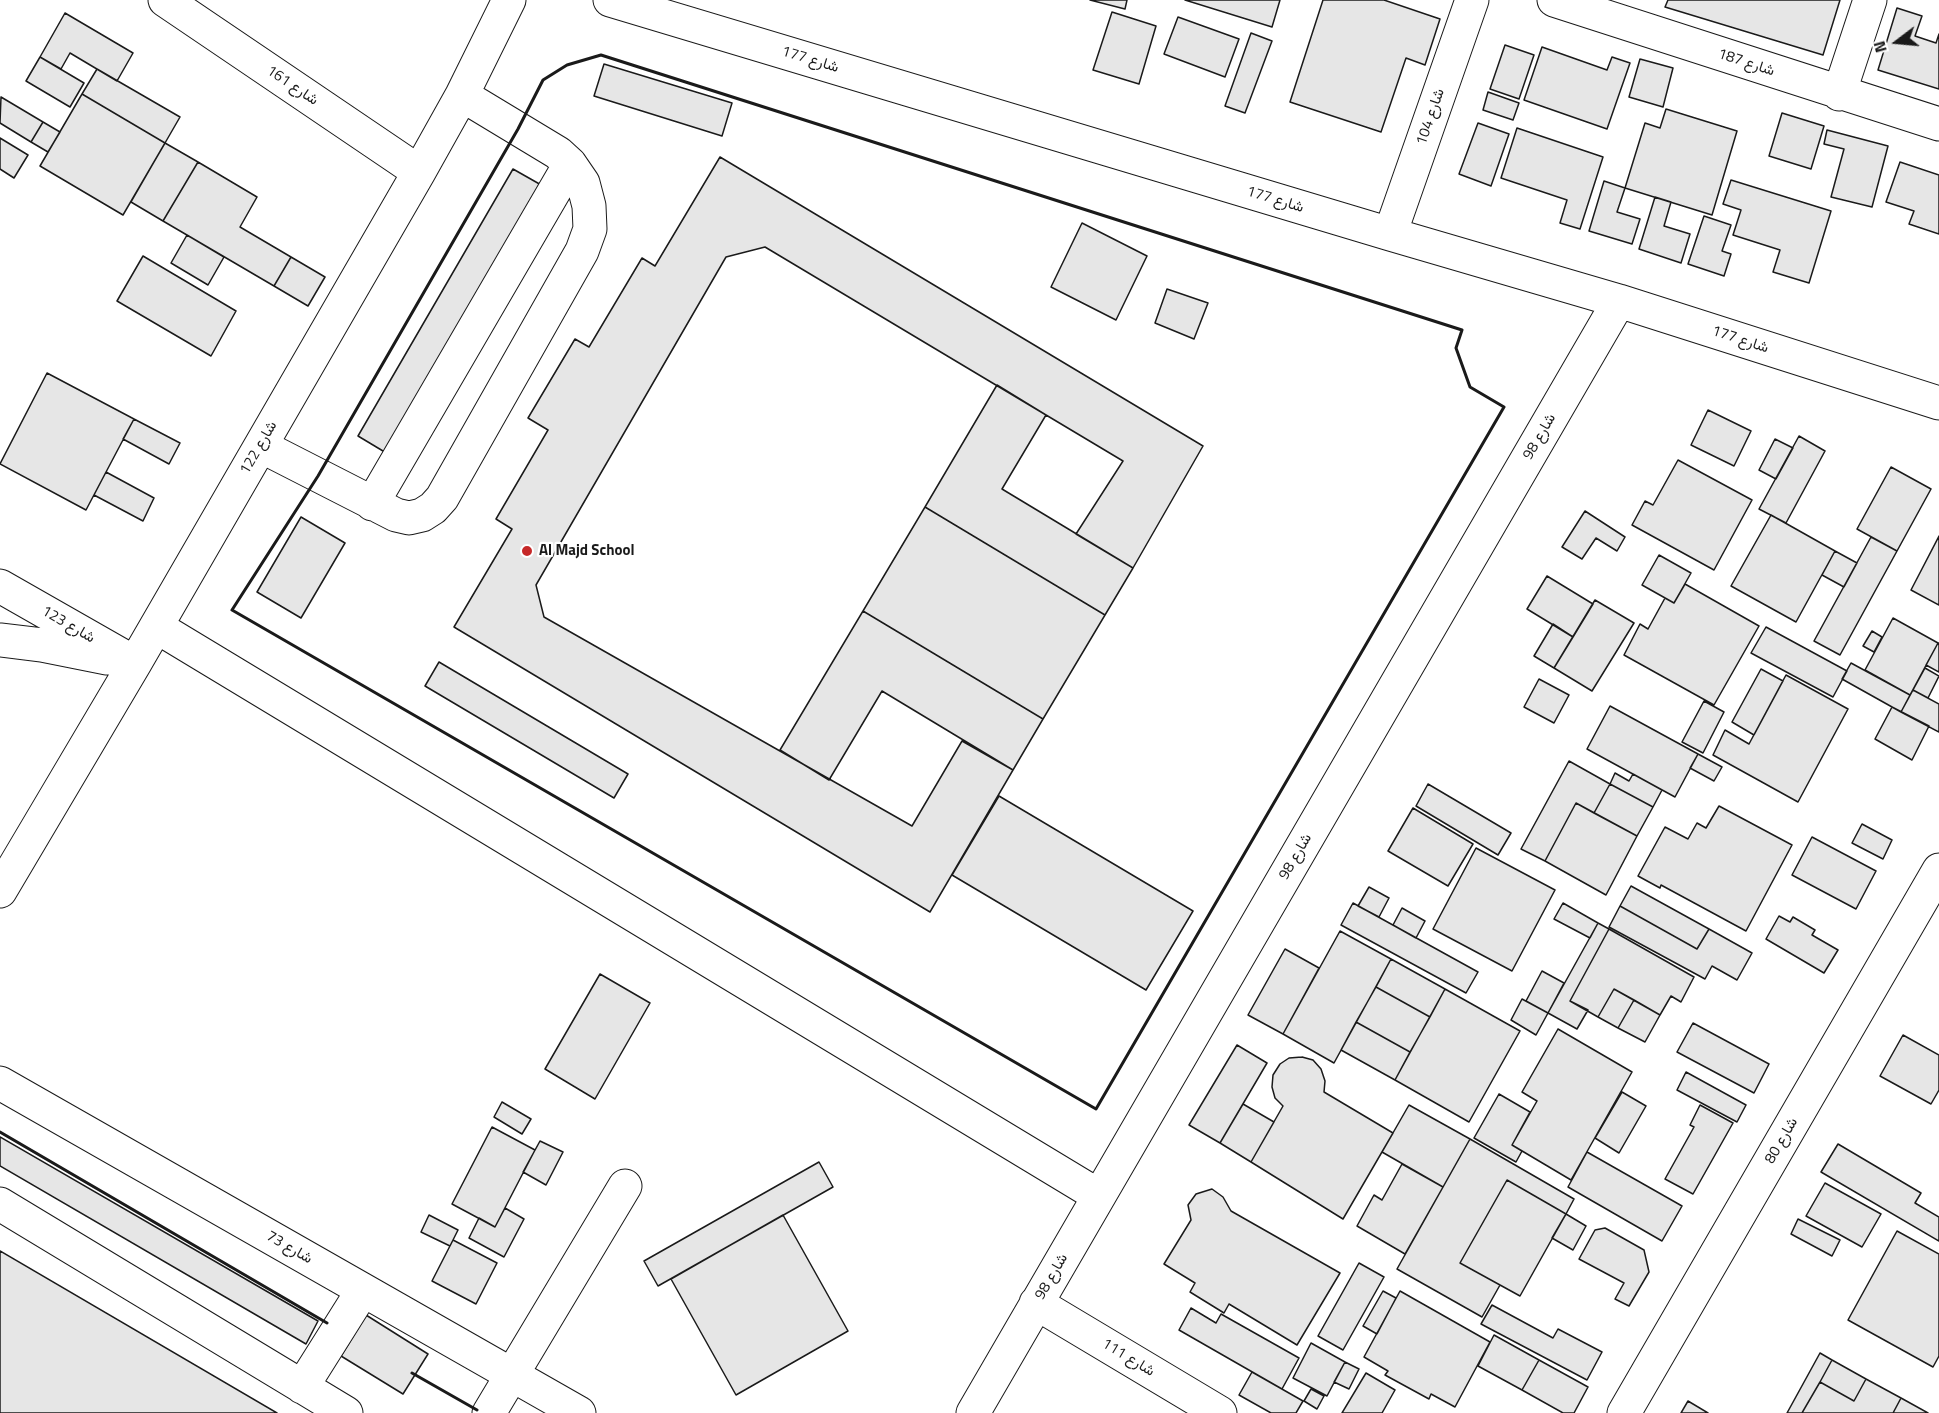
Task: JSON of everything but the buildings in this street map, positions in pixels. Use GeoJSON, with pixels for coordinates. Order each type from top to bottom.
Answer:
{"type":"FeatureCollection","features":[{"type":"Feature","properties":{"kind":"street","name":"شارع 161"},"geometry":{"type":"LineString","coordinates":[[165,0],[419,172]]}},
{"type":"Feature","properties":{"kind":"street","name":"شارع 122"},"geometry":{"type":"LineString","coordinates":[[5,870],[157,627],[419,172],[462,95],[509,0]]}},
{"type":"Feature","properties":{"kind":"street","name":"شارع 177"},"geometry":{"type":"LineString","coordinates":[[610,0],[1619,301],[1939,403]]}},
{"type":"Feature","properties":{"kind":"street","name":"شارع 104"},"geometry":{"type":"LineString","coordinates":[[1390,234],[1472,0]]}},
{"type":"Feature","properties":{"kind":"street","name":"شارع 187"},"geometry":{"type":"LineString","coordinates":[[1554,0],[1939,124]]}},
{"type":"Feature","properties":{"kind":"street"},"geometry":{"type":"LineString","coordinates":[[1839,93],[1870,0]]}},
{"type":"Feature","properties":{"kind":"street"},"geometry":{"type":"LineString","coordinates":[[261,446],[396,515],[409,518],[422,515],[442,498],[582,251],[590,229],[589,206],[583,183],[570,164],[558,153],[462,95]]}},
{"type":"Feature","properties":{"kind":"street"},"geometry":{"type":"LineString","coordinates":[[372,504],[570,164]]}},
{"type":"Feature","properties":{"kind":"street","name":"شارع 98"},"geometry":{"type":"LineString","coordinates":[[973,1413],[1619,301]]}},
{"type":"Feature","properties":{"kind":"street","name":"شارع 123"},"geometry":{"type":"LineString","coordinates":[[0,586],[135,663]]}},
{"type":"Feature","properties":{"kind":"street"},"geometry":{"type":"LineString","coordinates":[[157,627],[1099,1196]]}},
{"type":"Feature","properties":{"kind":"street"},"geometry":{"type":"LineString","coordinates":[[0,640],[42,645],[135,663]]}},
{"type":"Feature","properties":{"kind":"street","name":"شارع 80"},"geometry":{"type":"LineString","coordinates":[[1624,1413],[1939,870]]}},
{"type":"Feature","properties":{"kind":"street","name":"شارع 73"},"geometry":{"type":"LineString","coordinates":[[0,1083],[579,1413]]}},
{"type":"Feature","properties":{"kind":"street"},"geometry":{"type":"LineString","coordinates":[[489,1413],[625,1186]]}},
{"type":"Feature","properties":{"kind":"street"},"geometry":{"type":"LineString","coordinates":[[0,1204],[346,1413]]}},
{"type":"Feature","properties":{"kind":"street"},"geometry":{"type":"LineString","coordinates":[[302,1387],[363,1290]]}},
{"type":"Feature","properties":{"kind":"street","name":"شارع 111"},"geometry":{"type":"LineString","coordinates":[[1036,1303],[1220,1413]]}},
{"type":"Feature","properties":{"kind":"wall"},"geometry":{"type":"LineString","coordinates":[[601,55],[1462,330],[1456,348],[1470,387],[1504,407],[1096,1109],[232,610],[318,476],[518,129],[543,80],[567,65],[601,55]]}},
{"type":"Feature","properties":{"kind":"wall"},"geometry":{"type":"LineString","coordinates":[[0,1132],[327,1323]]}},
{"type":"Feature","properties":{"kind":"wall"},"geometry":{"type":"LineString","coordinates":[[412,1373],[477,1410]]}},
{"type":"Feature","properties":{"kind":"place","name":"Al Majd School"},"geometry":{"type":"Point","coordinates":[527,551]}}]}
